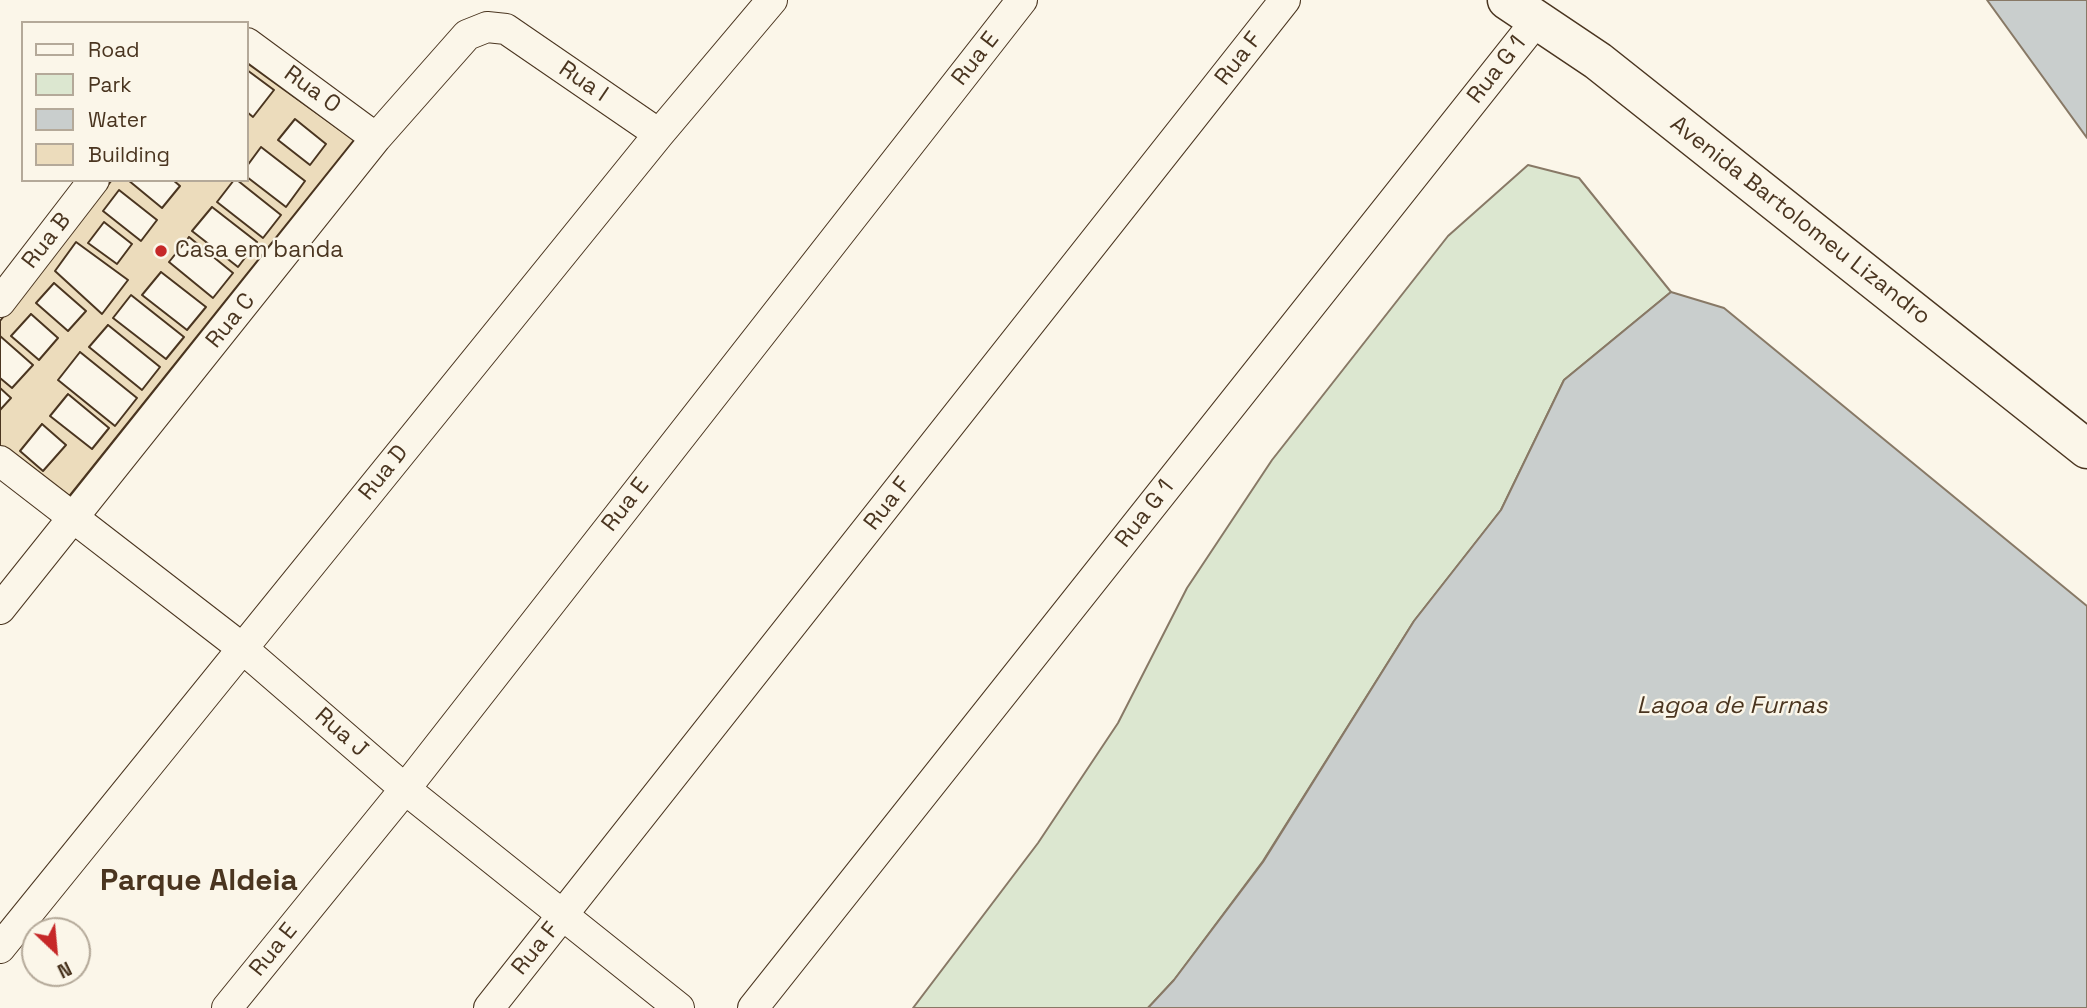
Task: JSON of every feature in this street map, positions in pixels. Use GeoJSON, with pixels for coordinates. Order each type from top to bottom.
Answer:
{"type":"FeatureCollection","features":[{"type":"Feature","properties":{"kind":"highway","name":"Avenida Bartolomeu Lizandro"},"geometry":{"type":"LineString","coordinates":[[1522,10],[1598,61],[2087,449]]}},
{"type":"Feature","properties":{"kind":"street","name":"Rua D"},"geometry":{"type":"LineString","coordinates":[[0,948],[659,134],[772,0]]}},
{"type":"Feature","properties":{"kind":"street","name":"Rua E"},"geometry":{"type":"LineString","coordinates":[[227,1008],[405,789],[1022,0]]}},
{"type":"Feature","properties":{"kind":"street","name":"Rua F"},"geometry":{"type":"LineString","coordinates":[[489,1008],[1285,0]]}},
{"type":"Feature","properties":{"kind":"street","name":"Rua G 1"},"geometry":{"type":"LineString","coordinates":[[753,1008],[1522,10]]}},
{"type":"Feature","properties":{"kind":"street","name":"Rua C"},"geometry":{"type":"LineString","coordinates":[[0,609],[376,138],[467,35],[486,27],[506,29]]}},
{"type":"Feature","properties":{"kind":"street","name":"Rua I"},"geometry":{"type":"LineString","coordinates":[[506,29],[659,134]]}},
{"type":"Feature","properties":{"kind":"street","name":"Rua O"},"geometry":{"type":"LineString","coordinates":[[248,44],[376,138]]}},
{"type":"Feature","properties":{"kind":"street","name":"Rua B"},"geometry":{"type":"LineString","coordinates":[[0,302],[92,182]]}},
{"type":"Feature","properties":{"kind":"street","name":"Rua J"},"geometry":{"type":"LineString","coordinates":[[0,461],[242,648],[405,789],[679,1008]]}},
{"type":"Feature","properties":{"kind":"green space"},"geometry":{"type":"Polygon","coordinates":[[[1528,165],[1579,178],[1671,292],[1564,380],[1501,510],[1414,621],[1263,861],[1174,980],[1148,1008],[913,1008],[1038,843],[1118,723],[1187,588],[1272,460],[1448,236],[1528,165]]]}},
{"type":"Feature","properties":{"kind":"water"},"geometry":{"type":"Polygon","coordinates":[[[1987,0],[2087,0],[2087,138],[1987,0]]]}},
{"type":"Feature","properties":{"kind":"water","name":"Lagoa de Furnas"},"geometry":{"type":"Polygon","coordinates":[[[1671,292],[1724,308],[2087,606],[2087,1008],[1148,1008],[1174,980],[1263,862],[1414,621],[1501,510],[1564,380],[1671,292]]]}},
{"type":"Feature","properties":{"kind":"building","name":"Casa em banda"},"geometry":{"type":"Polygon","coordinates":[[[248,64],[354,140],[66,500],[0,449],[0,321],[110,182],[248,182],[248,64]]]}},
{"type":"Feature","properties":{"kind":"building"},"geometry":{"type":"Polygon","coordinates":[[[248,71],[274,90],[253,117],[248,113],[248,71]]]}},
{"type":"Feature","properties":{"kind":"building"},"geometry":{"type":"Polygon","coordinates":[[[295,119],[326,144],[310,165],[278,140],[295,119]]]}},
{"type":"Feature","properties":{"kind":"building"},"geometry":{"type":"Polygon","coordinates":[[[261,147],[305,181],[286,207],[248,178],[248,165],[261,147]]]}},
{"type":"Feature","properties":{"kind":"building"},"geometry":{"type":"Polygon","coordinates":[[[130,182],[175,182],[180,186],[162,208],[130,182]]]}},
{"type":"Feature","properties":{"kind":"building"},"geometry":{"type":"Polygon","coordinates":[[[232,182],[240,182],[281,215],[263,238],[217,202],[232,182]]]}},
{"type":"Feature","properties":{"kind":"building"},"geometry":{"type":"Polygon","coordinates":[[[119,190],[157,220],[141,241],[103,211],[119,190]]]}},
{"type":"Feature","properties":{"kind":"building"},"geometry":{"type":"Polygon","coordinates":[[[212,207],[257,242],[238,267],[192,231],[212,207]]]}},
{"type":"Feature","properties":{"kind":"building"},"geometry":{"type":"Polygon","coordinates":[[[104,222],[132,244],[117,264],[88,243],[104,222]]]}},
{"type":"Feature","properties":{"kind":"building"},"geometry":{"type":"Polygon","coordinates":[[[189,237],[233,273],[213,298],[169,262],[189,237]]]}},
{"type":"Feature","properties":{"kind":"building"},"geometry":{"type":"Polygon","coordinates":[[[76,242],[128,280],[102,314],[55,271],[76,242]]]}},
{"type":"Feature","properties":{"kind":"building"},"geometry":{"type":"Polygon","coordinates":[[[161,272],[206,307],[187,330],[142,295],[161,272]]]}},
{"type":"Feature","properties":{"kind":"building"},"geometry":{"type":"Polygon","coordinates":[[[54,283],[86,311],[68,331],[36,303],[54,283]]]}},
{"type":"Feature","properties":{"kind":"building"},"geometry":{"type":"Polygon","coordinates":[[[131,295],[184,337],[166,359],[113,318],[131,295]]]}},
{"type":"Feature","properties":{"kind":"building"},"geometry":{"type":"Polygon","coordinates":[[[31,314],[58,338],[39,360],[11,336],[31,314]]]}},
{"type":"Feature","properties":{"kind":"building"},"geometry":{"type":"Polygon","coordinates":[[[108,325],[160,367],[142,390],[89,347],[108,325]]]}},
{"type":"Feature","properties":{"kind":"building"},"geometry":{"type":"Polygon","coordinates":[[[0,336],[33,365],[12,388],[0,378],[0,336]]]}},
{"type":"Feature","properties":{"kind":"building"},"geometry":{"type":"Polygon","coordinates":[[[80,352],[137,398],[115,426],[58,380],[80,352]]]}},
{"type":"Feature","properties":{"kind":"building"},"geometry":{"type":"Polygon","coordinates":[[[0,388],[11,398],[0,410],[0,388]]]}},
{"type":"Feature","properties":{"kind":"building"},"geometry":{"type":"Polygon","coordinates":[[[68,394],[109,428],[92,449],[50,416],[68,394]]]}},
{"type":"Feature","properties":{"kind":"building"},"geometry":{"type":"Polygon","coordinates":[[[42,424],[66,445],[43,471],[20,451],[42,424]]]}},
{"type":"Feature","properties":{"kind":"place","name":"Casa em banda"},"geometry":{"type":"Point","coordinates":[161,251]}},
{"type":"Feature","properties":{"kind":"district","name":"Parque Aldeia"},"geometry":{"type":"Point","coordinates":[199,882]}}]}
